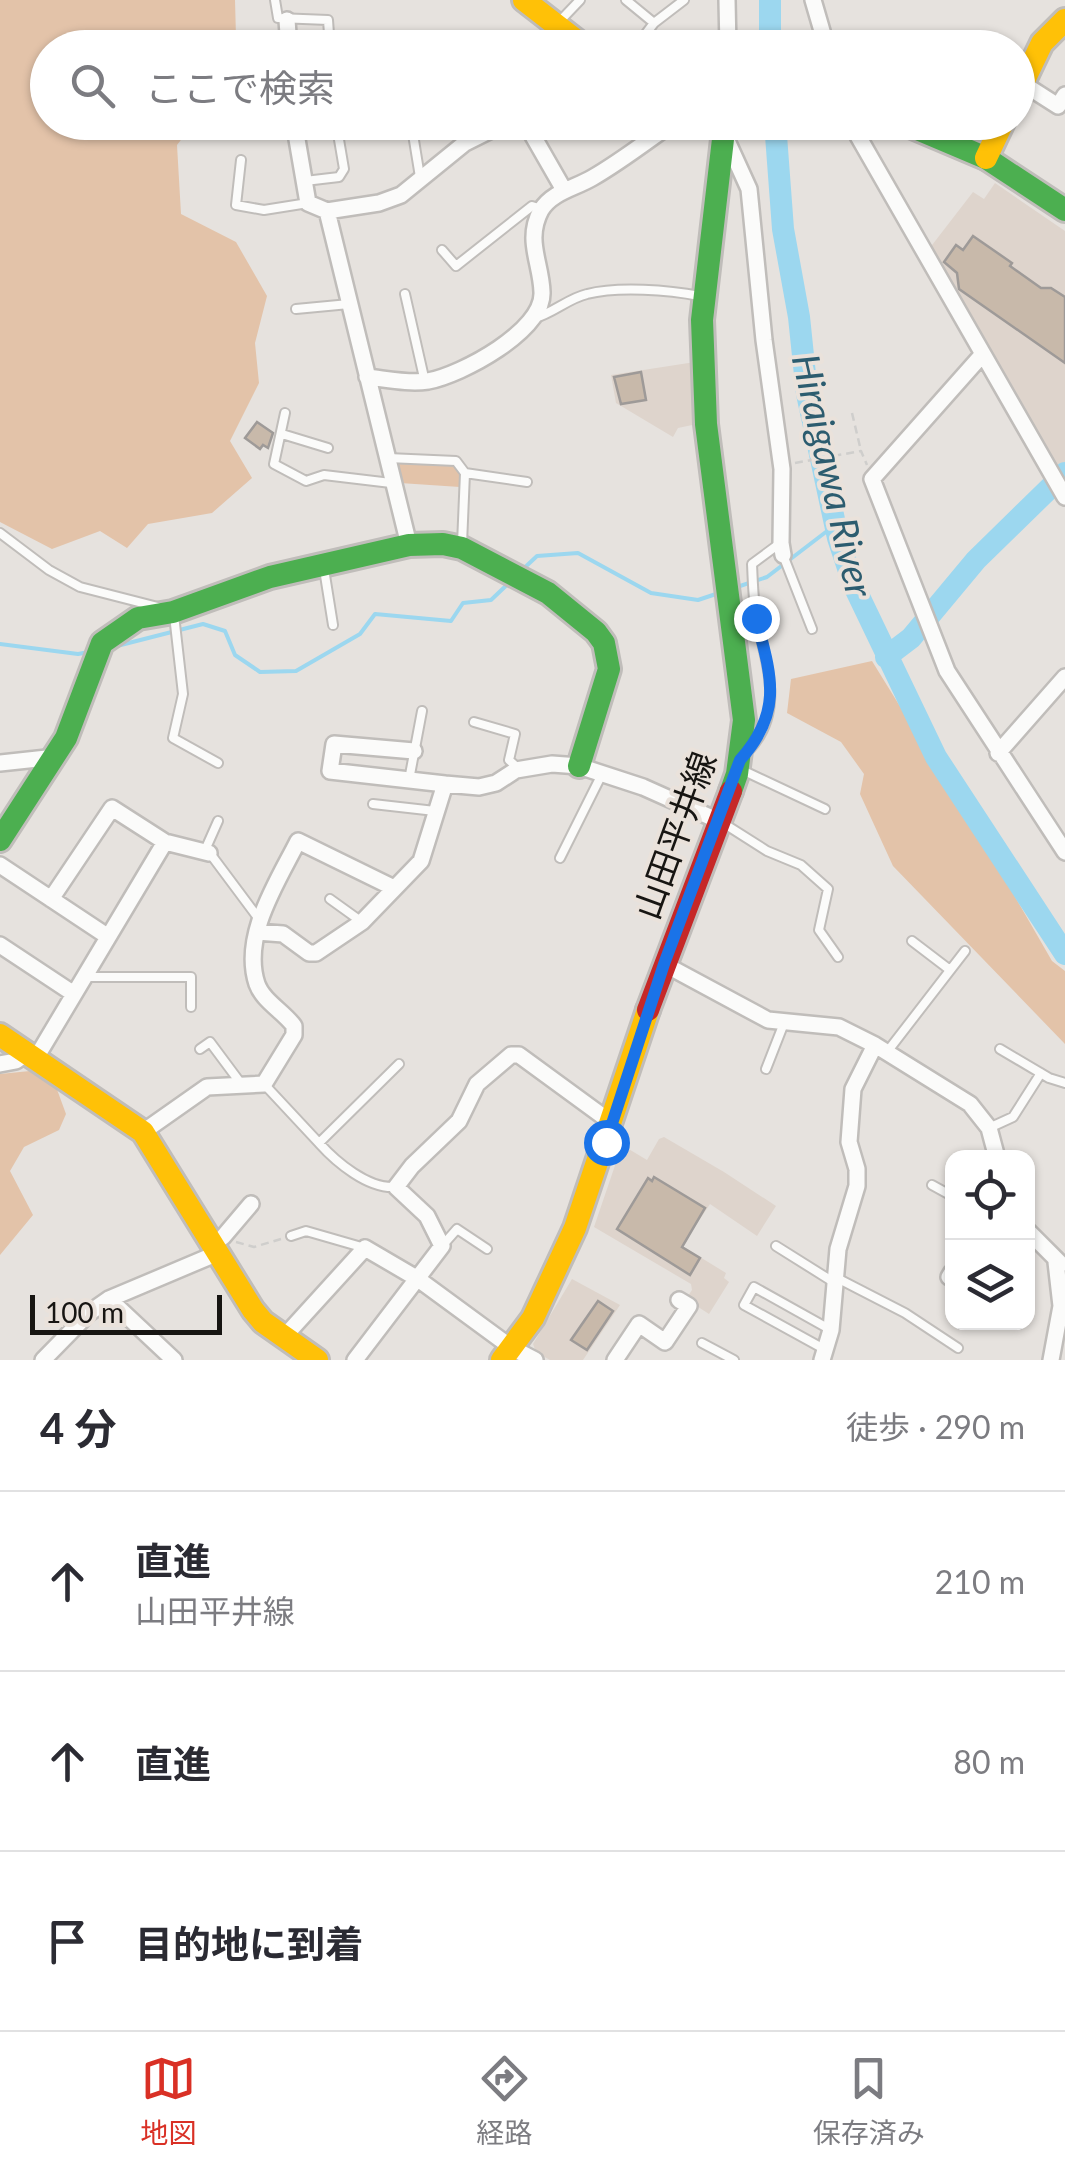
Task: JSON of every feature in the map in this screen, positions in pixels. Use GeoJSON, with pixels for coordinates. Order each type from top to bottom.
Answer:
{"type":"FeatureCollection","features":[{"type":"Feature","properties":{"kind":"main road"},"geometry":{"type":"LineString","coordinates":[[524,0],[563,30]]}},
{"type":"Feature","properties":{"kind":"main road"},"geometry":{"type":"LineString","coordinates":[[1035,57],[1055,26],[1065,20]]}},
{"type":"Feature","properties":{"kind":"main road","name":"山田平井線"},"geometry":{"type":"LineString","coordinates":[[507,1354],[553,1280],[739,764],[744,720],[706,424],[702,320],[723,140]]}},
{"type":"Feature","properties":{"kind":"main road"},"geometry":{"type":"LineString","coordinates":[[944,140],[986,158],[1065,210]]}},
{"type":"Feature","properties":{"kind":"main road"},"geometry":{"type":"LineString","coordinates":[[986,158],[994,140]]}},
{"type":"Feature","properties":{"kind":"main road"},"geometry":{"type":"LineString","coordinates":[[0,840],[56,756],[102,643],[114,632],[138,618],[173,612],[270,577],[410,544],[462,548],[548,593],[596,632],[604,644],[609,669],[579,766]]}},
{"type":"Feature","properties":{"kind":"main road"},"geometry":{"type":"LineString","coordinates":[[0,1034],[143,1132],[254,1310],[317,1360]]}},
{"type":"Feature","properties":{"kind":"street"},"geometry":{"type":"LineString","coordinates":[[727,0],[728,30]]}},
{"type":"Feature","properties":{"kind":"street"},"geometry":{"type":"LineString","coordinates":[[813,0],[822,30]]}},
{"type":"Feature","properties":{"kind":"street"},"geometry":{"type":"LineString","coordinates":[[287,20],[287,30]]}},
{"type":"Feature","properties":{"kind":"street"},"geometry":{"type":"LineString","coordinates":[[554,30],[556,25]]}},
{"type":"Feature","properties":{"kind":"street"},"geometry":{"type":"LineString","coordinates":[[1035,95],[1058,106],[1065,96]]}},
{"type":"Feature","properties":{"kind":"street"},"geometry":{"type":"LineString","coordinates":[[297,140],[308,203],[327,211],[401,195],[471,140]]}},
{"type":"Feature","properties":{"kind":"street"},"geometry":{"type":"LineString","coordinates":[[535,140],[564,190]]}},
{"type":"Feature","properties":{"kind":"street"},"geometry":{"type":"LineString","coordinates":[[367,377],[426,382],[455,373],[516,337],[532,319],[542,292],[532,248],[534,228],[542,209],[564,190],[591,179],[648,140]]}},
{"type":"Feature","properties":{"kind":"street"},"geometry":{"type":"LineString","coordinates":[[729,140],[749,188],[782,469],[782,548]]}},
{"type":"Feature","properties":{"kind":"street"},"geometry":{"type":"LineString","coordinates":[[860,140],[1065,497]]}},
{"type":"Feature","properties":{"kind":"street"},"geometry":{"type":"LineString","coordinates":[[327,211],[410,544]]}},
{"type":"Feature","properties":{"kind":"street"},"geometry":{"type":"LineString","coordinates":[[982,355],[872,480],[947,671],[1065,852]]}},
{"type":"Feature","properties":{"kind":"street"},"geometry":{"type":"LineString","coordinates":[[998,753],[1065,677]]}},
{"type":"Feature","properties":{"kind":"street"},"geometry":{"type":"LineString","coordinates":[[1051,692],[1065,705]]}},
{"type":"Feature","properties":{"kind":"street"},"geometry":{"type":"LineString","coordinates":[[414,751],[334,744],[330,770],[479,787],[520,770],[552,764],[579,766],[643,787],[719,821]]}},
{"type":"Feature","properties":{"kind":"street"},"geometry":{"type":"LineString","coordinates":[[0,763],[56,756]]}},
{"type":"Feature","properties":{"kind":"street"},"geometry":{"type":"LineString","coordinates":[[258,925],[284,934],[316,953],[362,922],[421,861],[445,784]]}},
{"type":"Feature","properties":{"kind":"street"},"geometry":{"type":"LineString","coordinates":[[51,898],[112,808],[165,842],[209,853]]}},
{"type":"Feature","properties":{"kind":"street"},"geometry":{"type":"LineString","coordinates":[[143,1132],[207,1087],[264,1084],[294,1035],[294,1026],[256,983],[258,925],[298,841],[394,888]]}},
{"type":"Feature","properties":{"kind":"street"},"geometry":{"type":"LineString","coordinates":[[0,1064],[31,1056],[74,994],[165,842]]}},
{"type":"Feature","properties":{"kind":"street"},"geometry":{"type":"LineString","coordinates":[[0,865],[107,936]]}},
{"type":"Feature","properties":{"kind":"street"},"geometry":{"type":"LineString","coordinates":[[0,945],[74,994]]}},
{"type":"Feature","properties":{"kind":"street"},"geometry":{"type":"LineString","coordinates":[[664,964],[742,1009],[784,1023],[839,1027],[881,1049],[970,1104],[988,1128],[995,1150]]}},
{"type":"Feature","properties":{"kind":"street"},"geometry":{"type":"LineString","coordinates":[[824,1355],[831,1330],[838,1249],[857,1186],[857,1169],[849,1142],[853,1088],[881,1049]]}},
{"type":"Feature","properties":{"kind":"street"},"geometry":{"type":"LineString","coordinates":[[355,1360],[442,1246],[427,1216],[396,1187],[459,1120],[476,1084],[511,1056],[519,1055],[612,1123]]}},
{"type":"Feature","properties":{"kind":"street"},"geometry":{"type":"LineString","coordinates":[[43,1360],[88,1313],[109,1299],[215,1248],[250,1204]]}},
{"type":"Feature","properties":{"kind":"street"},"geometry":{"type":"LineString","coordinates":[[1035,1238],[1060,1264],[1057,1355]]}},
{"type":"Feature","properties":{"kind":"street"},"geometry":{"type":"LineString","coordinates":[[284,1337],[365,1248],[418,1279],[507,1354],[535,1360]]}},
{"type":"Feature","properties":{"kind":"street"},"geometry":{"type":"LineString","coordinates":[[109,1299],[174,1360]]}},
{"type":"Feature","properties":{"kind":"street"},"geometry":{"type":"LineString","coordinates":[[615,1360],[639,1324],[665,1342],[689,1306],[679,1300]]}},
{"type":"Feature","properties":{"kind":"lane"},"geometry":{"type":"LineString","coordinates":[[274,0],[278,18],[328,20],[329,30]]}},
{"type":"Feature","properties":{"kind":"lane"},"geometry":{"type":"LineString","coordinates":[[556,25],[580,0]]}},
{"type":"Feature","properties":{"kind":"lane"},"geometry":{"type":"LineString","coordinates":[[626,0],[654,23]]}},
{"type":"Feature","properties":{"kind":"lane"},"geometry":{"type":"LineString","coordinates":[[649,30],[684,0]]}},
{"type":"Feature","properties":{"kind":"lane"},"geometry":{"type":"LineString","coordinates":[[304,182],[338,177],[344,168],[339,140]]}},
{"type":"Feature","properties":{"kind":"lane"},"geometry":{"type":"LineString","coordinates":[[414,140],[420,177]]}},
{"type":"Feature","properties":{"kind":"lane"},"geometry":{"type":"LineString","coordinates":[[241,160],[236,205],[264,210],[308,203]]}},
{"type":"Feature","properties":{"kind":"lane"},"geometry":{"type":"LineString","coordinates":[[442,250],[456,266],[532,206],[542,209]]}},
{"type":"Feature","properties":{"kind":"lane"},"geometry":{"type":"LineString","coordinates":[[532,319],[586,294],[674,291],[704,298]]}},
{"type":"Feature","properties":{"kind":"lane"},"geometry":{"type":"LineString","coordinates":[[405,294],[426,382]]}},
{"type":"Feature","properties":{"kind":"lane"},"geometry":{"type":"LineString","coordinates":[[296,309],[350,304]]}},
{"type":"Feature","properties":{"kind":"lane"},"geometry":{"type":"LineString","coordinates":[[285,413],[274,464],[306,481],[324,475],[394,483]]}},
{"type":"Feature","properties":{"kind":"lane"},"geometry":{"type":"LineString","coordinates":[[282,434],[328,448]]}},
{"type":"Feature","properties":{"kind":"lane"},"geometry":{"type":"LineString","coordinates":[[388,458],[456,461],[465,473],[462,548]]}},
{"type":"Feature","properties":{"kind":"lane"},"geometry":{"type":"LineString","coordinates":[[465,473],[527,482]]}},
{"type":"Feature","properties":{"kind":"lane"},"geometry":{"type":"LineString","coordinates":[[0,533],[48,570],[80,587],[173,612],[183,694],[173,738],[218,762]]}},
{"type":"Feature","properties":{"kind":"lane"},"geometry":{"type":"LineString","coordinates":[[812,629],[782,548],[752,564],[756,618],[769,666],[772,700],[757,741],[739,764],[825,809]]}},
{"type":"Feature","properties":{"kind":"lane"},"geometry":{"type":"LineString","coordinates":[[323,565],[332,625]]}},
{"type":"Feature","properties":{"kind":"lane"},"geometry":{"type":"LineString","coordinates":[[408,781],[422,711]]}},
{"type":"Feature","properties":{"kind":"lane"},"geometry":{"type":"LineString","coordinates":[[474,722],[515,734],[510,760],[520,770]]}},
{"type":"Feature","properties":{"kind":"lane"},"geometry":{"type":"LineString","coordinates":[[560,858],[602,774]]}},
{"type":"Feature","properties":{"kind":"lane"},"geometry":{"type":"LineString","coordinates":[[373,804],[435,811]]}},
{"type":"Feature","properties":{"kind":"lane"},"geometry":{"type":"LineString","coordinates":[[218,821],[206,848],[258,925]]}},
{"type":"Feature","properties":{"kind":"lane"},"geometry":{"type":"LineString","coordinates":[[719,821],[768,851],[801,865],[828,889],[819,930],[838,957]]}},
{"type":"Feature","properties":{"kind":"lane"},"geometry":{"type":"LineString","coordinates":[[330,900],[362,922]]}},
{"type":"Feature","properties":{"kind":"lane"},"geometry":{"type":"LineString","coordinates":[[912,942],[950,970]]}},
{"type":"Feature","properties":{"kind":"lane"},"geometry":{"type":"LineString","coordinates":[[881,1049],[964,951]]}},
{"type":"Feature","properties":{"kind":"lane"},"geometry":{"type":"LineString","coordinates":[[84,977],[190,976],[192,1007]]}},
{"type":"Feature","properties":{"kind":"lane"},"geometry":{"type":"LineString","coordinates":[[766,1069],[784,1023]]}},
{"type":"Feature","properties":{"kind":"lane"},"geometry":{"type":"LineString","coordinates":[[200,1050],[218,1036]]}},
{"type":"Feature","properties":{"kind":"lane"},"geometry":{"type":"LineString","coordinates":[[210,1042],[242,1085]]}},
{"type":"Feature","properties":{"kind":"lane"},"geometry":{"type":"LineString","coordinates":[[1000,1049],[1041,1074],[1064,1082]]}},
{"type":"Feature","properties":{"kind":"lane"},"geometry":{"type":"LineString","coordinates":[[319,1143],[399,1064]]}},
{"type":"Feature","properties":{"kind":"lane"},"geometry":{"type":"LineString","coordinates":[[988,1128],[1013,1117],[1041,1074]]}},
{"type":"Feature","properties":{"kind":"lane"},"geometry":{"type":"LineString","coordinates":[[264,1084],[335,1161],[384,1188],[396,1187]]}},
{"type":"Feature","properties":{"kind":"lane"},"geometry":{"type":"LineString","coordinates":[[932,1185],[945,1192]]}},
{"type":"Feature","properties":{"kind":"lane"},"geometry":{"type":"LineString","coordinates":[[442,1246],[458,1229],[487,1249]]}},
{"type":"Feature","properties":{"kind":"lane"},"geometry":{"type":"LineString","coordinates":[[291,1236],[306,1230],[365,1248]]}},
{"type":"Feature","properties":{"kind":"lane"},"geometry":{"type":"LineString","coordinates":[[776,1246],[906,1314],[958,1348]]}},
{"type":"Feature","properties":{"kind":"lane"},"geometry":{"type":"LineString","coordinates":[[824,1355],[744,1305],[754,1287],[831,1330]]}},
{"type":"Feature","properties":{"kind":"lane"},"geometry":{"type":"LineString","coordinates":[[702,1343],[734,1360]]}},
{"type":"Feature","properties":{"kind":"path"},"geometry":{"type":"LineString","coordinates":[[794,463],[859,452],[852,413]]}},
{"type":"Feature","properties":{"kind":"path"},"geometry":{"type":"LineString","coordinates":[[215,1248],[237,1242],[254,1247],[291,1236]]}},
{"type":"Feature","properties":{"kind":"shaded area"},"geometry":{"type":"Polygon","coordinates":[[[0,0],[235,0],[236,30],[30,30],[30,140],[181,140],[177,145],[181,214],[236,242],[267,296],[255,343],[259,383],[230,441],[252,478],[212,513],[148,524],[127,548],[100,531],[52,549],[0,522],[0,0]]]}},
{"type":"Feature","properties":{"kind":"shaded area"},"geometry":{"type":"Polygon","coordinates":[[[995,183],[1065,231],[1065,463],[1057,472],[929,249],[973,192],[984,199],[995,183]]]}},
{"type":"Feature","properties":{"kind":"shaded area"},"geometry":{"type":"Polygon","coordinates":[[[695,362],[697,424],[678,428],[673,437],[616,403],[611,375],[695,362]]]}},
{"type":"Feature","properties":{"kind":"shaded area"},"geometry":{"type":"Polygon","coordinates":[[[395,462],[453,464],[461,470],[460,487],[400,483],[395,462]]]}},
{"type":"Feature","properties":{"kind":"shaded area"},"geometry":{"type":"Polygon","coordinates":[[[872,661],[1052,961],[1065,971],[1065,1044],[893,866],[860,794],[864,774],[841,742],[787,713],[791,679],[872,661]]]}},
{"type":"Feature","properties":{"kind":"shaded area"},"geometry":{"type":"Polygon","coordinates":[[[30,1071],[55,1084],[66,1114],[59,1130],[24,1147],[10,1171],[33,1215],[0,1255],[0,1074],[30,1071]]]}},
{"type":"Feature","properties":{"kind":"shaded area"},"geometry":{"type":"Polygon","coordinates":[[[664,1137],[776,1206],[757,1236],[710,1204],[682,1246],[726,1273],[724,1278],[729,1282],[709,1314],[686,1299],[691,1284],[594,1227],[622,1145],[647,1160],[664,1137]]]}},
{"type":"Feature","properties":{"kind":"shaded area"},"geometry":{"type":"Polygon","coordinates":[[[572,1279],[620,1305],[583,1360],[550,1360],[536,1352],[533,1344],[572,1279]]]}},
{"type":"Feature","properties":{"kind":"building"},"geometry":{"type":"Polygon","coordinates":[[[973,236],[1041,288],[1051,288],[1065,297],[1065,363],[959,289],[957,273],[944,262],[956,245],[963,250],[973,236]]]}},
{"type":"Feature","properties":{"kind":"building"},"geometry":{"type":"Polygon","coordinates":[[[641,372],[646,400],[621,404],[614,377],[641,372]]]}},
{"type":"Feature","properties":{"kind":"building"},"geometry":{"type":"Polygon","coordinates":[[[257,422],[273,433],[268,448],[263,445],[260,449],[245,438],[257,422]]]}},
{"type":"Feature","properties":{"kind":"building"},"geometry":{"type":"Polygon","coordinates":[[[654,1177],[705,1208],[682,1247],[700,1258],[690,1275],[617,1229],[648,1178],[652,1181],[654,1177]]]}},
{"type":"Feature","properties":{"kind":"building"},"geometry":{"type":"Polygon","coordinates":[[[598,1301],[613,1311],[587,1350],[571,1340],[598,1301]]]}},
{"type":"Feature","properties":{"kind":"waterway","name":"Hiraigawa River"},"geometry":{"type":"LineString","coordinates":[[770,0],[770,30]]}},
{"type":"Feature","properties":{"kind":"waterway","name":"Hiraigawa River"},"geometry":{"type":"LineString","coordinates":[[776,140],[783,229],[799,317],[807,394],[838,538],[854,586],[936,757],[1065,954]]}},
{"type":"Feature","properties":{"kind":"waterway"},"geometry":{"type":"LineString","coordinates":[[886,657],[911,638],[976,560],[1065,473]]}},
{"type":"Feature","properties":{"kind":"waterway"},"geometry":{"type":"LineString","coordinates":[[737,587],[767,577],[835,525]]}},
{"type":"Feature","properties":{"kind":"waterway"},"geometry":{"type":"LineString","coordinates":[[521,571],[537,556],[578,553],[651,593],[698,600],[719,593]]}},
{"type":"Feature","properties":{"kind":"waterway"},"geometry":{"type":"LineString","coordinates":[[113,647],[203,624],[225,631],[235,655],[260,672],[296,671],[360,634],[375,614],[451,621],[463,603],[491,600],[511,581]]}},
{"type":"Feature","properties":{"kind":"waterway"},"geometry":{"type":"LineString","coordinates":[[0,644],[89,652]]}},
{"type":"Feature","properties":{"kind":"traffic: fast"},"geometry":{"type":"LineString","coordinates":[[723,140],[702,320],[706,424],[744,720],[731,791]]}},
{"type":"Feature","properties":{"kind":"traffic: fast"},"geometry":{"type":"LineString","coordinates":[[944,140],[986,158],[1065,210]]}},
{"type":"Feature","properties":{"kind":"traffic: fast"},"geometry":{"type":"LineString","coordinates":[[0,840],[66,738],[102,643],[138,618],[173,612],[270,577],[409,545],[462,548],[548,593],[596,632],[604,643],[609,669],[579,766]]}},
{"type":"Feature","properties":{"kind":"traffic: slow"},"geometry":{"type":"LineString","coordinates":[[524,0],[563,30]]}},
{"type":"Feature","properties":{"kind":"traffic: slow"},"geometry":{"type":"LineString","coordinates":[[1035,58],[1042,43],[1065,20]]}},
{"type":"Feature","properties":{"kind":"traffic: slow"},"geometry":{"type":"LineString","coordinates":[[986,158],[994,140]]}},
{"type":"Feature","properties":{"kind":"traffic: slow"},"geometry":{"type":"LineString","coordinates":[[502,1360],[533,1318],[575,1228],[648,1010]]}},
{"type":"Feature","properties":{"kind":"traffic: slow"},"geometry":{"type":"LineString","coordinates":[[0,1035],[143,1132],[253,1310],[263,1322],[317,1360]]}},
{"type":"Feature","properties":{"kind":"traffic: jam"},"geometry":{"type":"LineString","coordinates":[[648,1010],[731,791]]}},
{"type":"Feature","properties":{"kind":"route"},"geometry":{"type":"LineString","coordinates":[[606,1142],[664,964],[740,760],[757,741],[766,722],[772,684],[756,618]]}}]}
